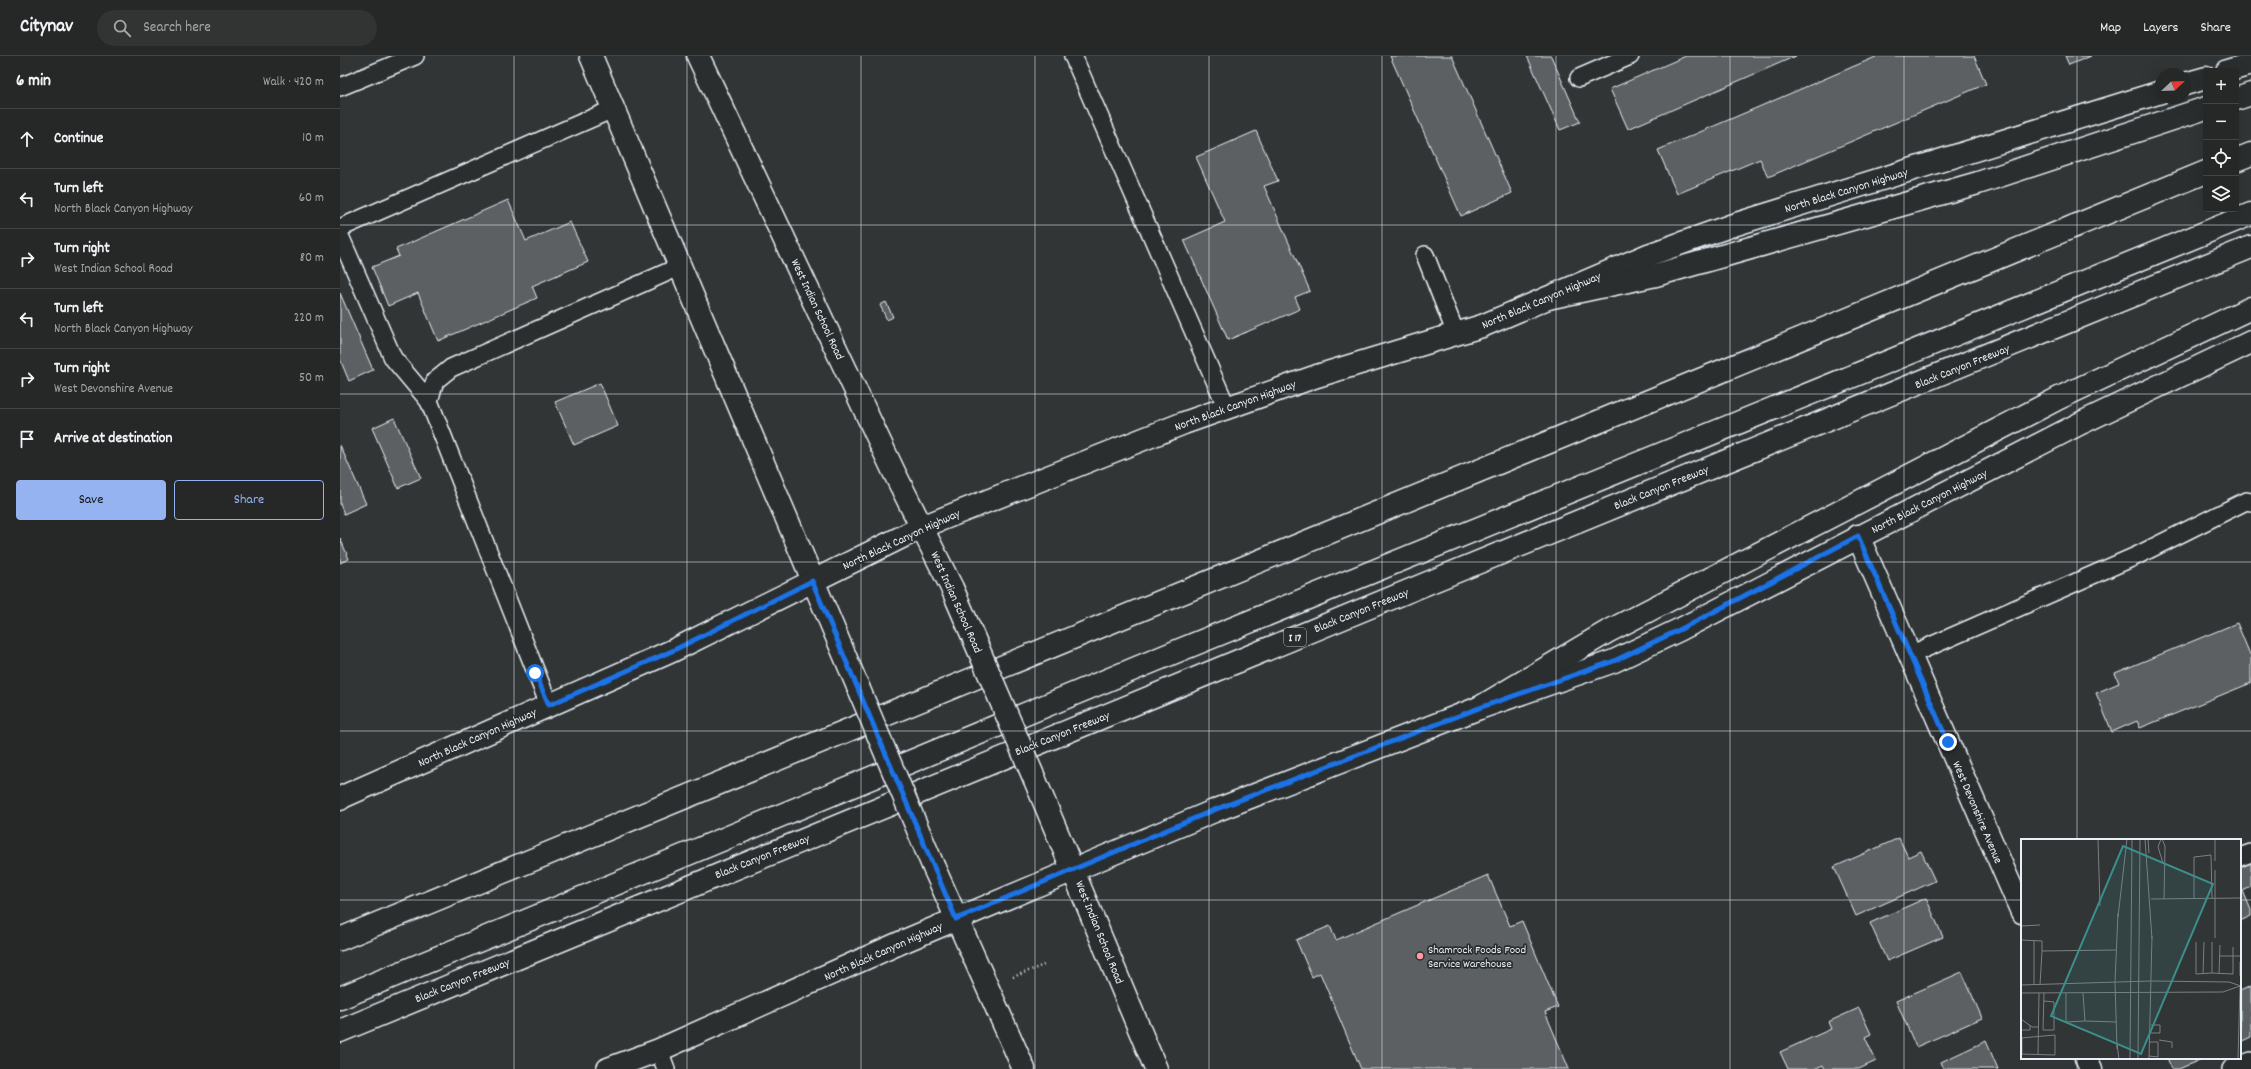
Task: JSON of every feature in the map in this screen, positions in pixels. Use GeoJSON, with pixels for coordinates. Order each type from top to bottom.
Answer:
{"type":"FeatureCollection","features":[{"type":"Feature","properties":{"kind":"main road"},"geometry":{"type":"LineString","coordinates":[[590,56],[934,868],[1024,1069]]}},
{"type":"Feature","properties":{"kind":"main road","name":"West Indian School Road"},"geometry":{"type":"LineString","coordinates":[[698,56],[894,472],[952,588],[1074,870],[1156,1069]]}},
{"type":"Feature","properties":{"kind":"main road"},"geometry":{"type":"LineString","coordinates":[[2237,68],[2251,64]]}},
{"type":"Feature","properties":{"kind":"main road"},"geometry":{"type":"LineString","coordinates":[[2191,82],[2203,79]]}},
{"type":"Feature","properties":{"kind":"main road","name":"North Black Canyon Highway"},"geometry":{"type":"LineString","coordinates":[[340,798],[672,651],[922,527],[1227,408],[1317,376],[1482,326],[1648,255],[1730,226],[2155,94]]}},
{"type":"Feature","properties":{"kind":"main road"},"geometry":{"type":"LineString","coordinates":[[2239,98],[2251,94]]}},
{"type":"Feature","properties":{"kind":"main road"},"geometry":{"type":"LineString","coordinates":[[1548,298],[1656,275],[1978,183],[2203,109]]}},
{"type":"Feature","properties":{"kind":"main road"},"geometry":{"type":"LineString","coordinates":[[2239,159],[2251,154]]}},
{"type":"Feature","properties":{"kind":"main road"},"geometry":{"type":"LineString","coordinates":[[340,939],[2203,173]]}},
{"type":"Feature","properties":{"kind":"main road"},"geometry":{"type":"LineString","coordinates":[[340,998],[1180,650],[2251,214]]}},
{"type":"Feature","properties":{"kind":"main road","name":"Black Canyon Freeway"},"geometry":{"type":"LineString","coordinates":[[340,1031],[1315,629],[2251,247]]}},
{"type":"Feature","properties":{"kind":"main road"},"geometry":{"type":"LineString","coordinates":[[1479,708],[1607,632],[2059,398],[2251,308]]}},
{"type":"Feature","properties":{"kind":"main road","name":"North Black Canyon Highway"},"geometry":{"type":"LineString","coordinates":[[608,1069],[662,1060],[956,919],[1214,810],[1479,708],[1614,661],[1681,629],[1858,536],[2081,423],[2251,342]]}},
{"type":"Feature","properties":{"kind":"main road","name":"West Devonshire Avenue"},"geometry":{"type":"LineString","coordinates":[[1858,536],[2021,910]]}},
{"type":"Feature","properties":{"kind":"main road"},"geometry":{"type":"LineString","coordinates":[[2086,1059],[2091,1069]]}},
{"type":"Feature","properties":{"kind":"lane"},"geometry":{"type":"LineString","coordinates":[[340,87],[415,56]]}},
{"type":"Feature","properties":{"kind":"lane"},"geometry":{"type":"LineString","coordinates":[[1073,56],[1227,408]]}},
{"type":"Feature","properties":{"kind":"lane"},"geometry":{"type":"LineString","coordinates":[[1580,78],[1630,56]]}},
{"type":"Feature","properties":{"kind":"lane"},"geometry":{"type":"LineString","coordinates":[[340,228],[613,109]]}},
{"type":"Feature","properties":{"kind":"lane"},"geometry":{"type":"LineString","coordinates":[[340,236],[393,358],[429,401],[549,705]]}},
{"type":"Feature","properties":{"kind":"lane"},"geometry":{"type":"LineString","coordinates":[[1425,255],[1456,334]]}},
{"type":"Feature","properties":{"kind":"lane"},"geometry":{"type":"LineString","coordinates":[[429,401],[436,381],[451,368],[680,268]]}},
{"type":"Feature","properties":{"kind":"lane"},"geometry":{"type":"LineString","coordinates":[[1910,655],[2136,556],[2249,498]]}},
{"type":"Feature","properties":{"kind":"lane"},"geometry":{"type":"LineString","coordinates":[[2241,857],[2251,853]]}},
{"type":"Feature","properties":{"kind":"lane"},"geometry":{"type":"LineString","coordinates":[[2231,1069],[2251,1061]]}},
{"type":"Feature","properties":{"kind":"path"},"geometry":{"type":"LineString","coordinates":[[1006,980],[1044,965]]}},
{"type":"Feature","properties":{"kind":"building"},"geometry":{"type":"Polygon","coordinates":[[[1390,56],[1452,56],[1512,193],[1461,216],[1390,56]]]}},
{"type":"Feature","properties":{"kind":"building"},"geometry":{"type":"Polygon","coordinates":[[[1527,56],[1551,56],[1580,122],[1560,130],[1527,56]]]}},
{"type":"Feature","properties":{"kind":"building"},"geometry":{"type":"Polygon","coordinates":[[[1686,56],[1796,56],[1628,129],[1610,89],[1686,56]]]}},
{"type":"Feature","properties":{"kind":"building"},"geometry":{"type":"Polygon","coordinates":[[[1878,56],[1974,56],[1986,84],[1768,177],[1760,159],[1677,194],[1658,150],[1878,56]]]}},
{"type":"Feature","properties":{"kind":"building"},"geometry":{"type":"Polygon","coordinates":[[[2065,56],[2091,56],[2069,65],[2065,56]]]}},
{"type":"Feature","properties":{"kind":"building"},"geometry":{"type":"Polygon","coordinates":[[[1256,131],[1278,181],[1264,186],[1310,291],[1295,297],[1300,309],[1228,340],[1184,240],[1225,222],[1196,157],[1256,131]]]}},
{"type":"Feature","properties":{"kind":"building"},"geometry":{"type":"Polygon","coordinates":[[[508,200],[526,241],[570,222],[588,262],[532,286],[537,298],[438,341],[418,293],[388,306],[372,267],[399,256],[396,249],[508,200]]]}},
{"type":"Feature","properties":{"kind":"building"},"geometry":{"type":"Polygon","coordinates":[[[340,293],[373,370],[349,381],[340,359],[340,293]]]}},
{"type":"Feature","properties":{"kind":"building"},"geometry":{"type":"Polygon","coordinates":[[[886,302],[893,317],[887,320],[880,305],[886,302]]]}},
{"type":"Feature","properties":{"kind":"building"},"geometry":{"type":"Polygon","coordinates":[[[600,383],[618,426],[574,445],[555,402],[600,383]]]}},
{"type":"Feature","properties":{"kind":"building"},"geometry":{"type":"Polygon","coordinates":[[[394,418],[421,478],[398,488],[372,428],[394,418]]]}},
{"type":"Feature","properties":{"kind":"building"},"geometry":{"type":"Polygon","coordinates":[[[340,445],[366,504],[344,514],[340,504],[340,445]]]}},
{"type":"Feature","properties":{"kind":"building"},"geometry":{"type":"Polygon","coordinates":[[[340,538],[349,559],[340,563],[340,538]]]}},
{"type":"Feature","properties":{"kind":"building"},"geometry":{"type":"Polygon","coordinates":[[[2237,623],[2251,657],[2251,683],[2140,728],[2137,721],[2112,732],[2096,693],[2119,683],[2115,673],[2237,623]]]}},
{"type":"Feature","properties":{"kind":"building"},"geometry":{"type":"Polygon","coordinates":[[[1899,838],[1908,857],[1921,851],[1935,881],[1856,916],[1834,867],[1899,838]]]}},
{"type":"Feature","properties":{"kind":"building"},"geometry":{"type":"Polygon","coordinates":[[[2251,863],[2251,887],[2243,891],[2251,910],[2251,916],[2241,921],[2241,868],[2251,863]]]}},
{"type":"Feature","properties":{"kind":"building","name":"Shamrock Foods Food Service Warehouse"},"geometry":{"type":"Polygon","coordinates":[[[1488,875],[1510,926],[1522,921],[1558,1007],[1545,1012],[1569,1069],[1361,1069],[1320,973],[1312,977],[1296,940],[1330,926],[1336,940],[1488,875]]]}},
{"type":"Feature","properties":{"kind":"building"},"geometry":{"type":"Polygon","coordinates":[[[1926,898],[1943,937],[1887,961],[1870,923],[1926,898]]]}},
{"type":"Feature","properties":{"kind":"building"},"geometry":{"type":"Polygon","coordinates":[[[1962,972],[1982,1018],[1916,1047],[1896,1001],[1962,972]]]}},
{"type":"Feature","properties":{"kind":"building"},"geometry":{"type":"Polygon","coordinates":[[[2251,986],[2251,1037],[2241,1042],[2241,991],[2251,986]]]}},
{"type":"Feature","properties":{"kind":"building"},"geometry":{"type":"Polygon","coordinates":[[[1859,1008],[1871,1034],[1865,1037],[1876,1061],[1859,1069],[1825,1069],[1823,1065],[1814,1069],[1788,1069],[1780,1052],[1831,1029],[1828,1022],[1859,1008]]]}},
{"type":"Feature","properties":{"kind":"building"},"geometry":{"type":"Polygon","coordinates":[[[1986,1041],[1998,1069],[1944,1069],[1941,1062],[1986,1041]]]}},
{"type":"Feature","properties":{"kind":"building"},"geometry":{"type":"Polygon","coordinates":[[[2167,1059],[2202,1059],[2179,1069],[2172,1069],[2167,1059]]]}},
{"type":"Feature","properties":{"kind":"place","name":"Shamrock Foods Food Service Warehouse"},"geometry":{"type":"Point","coordinates":[1420,956]}},
{"type":"Feature","properties":{"kind":"route"},"geometry":{"type":"LineString","coordinates":[[535,673],[549,705],[672,651],[812,581],[956,919],[1214,810],[1479,708],[1614,661],[1681,629],[1858,536],[1948,742]]}}]}
